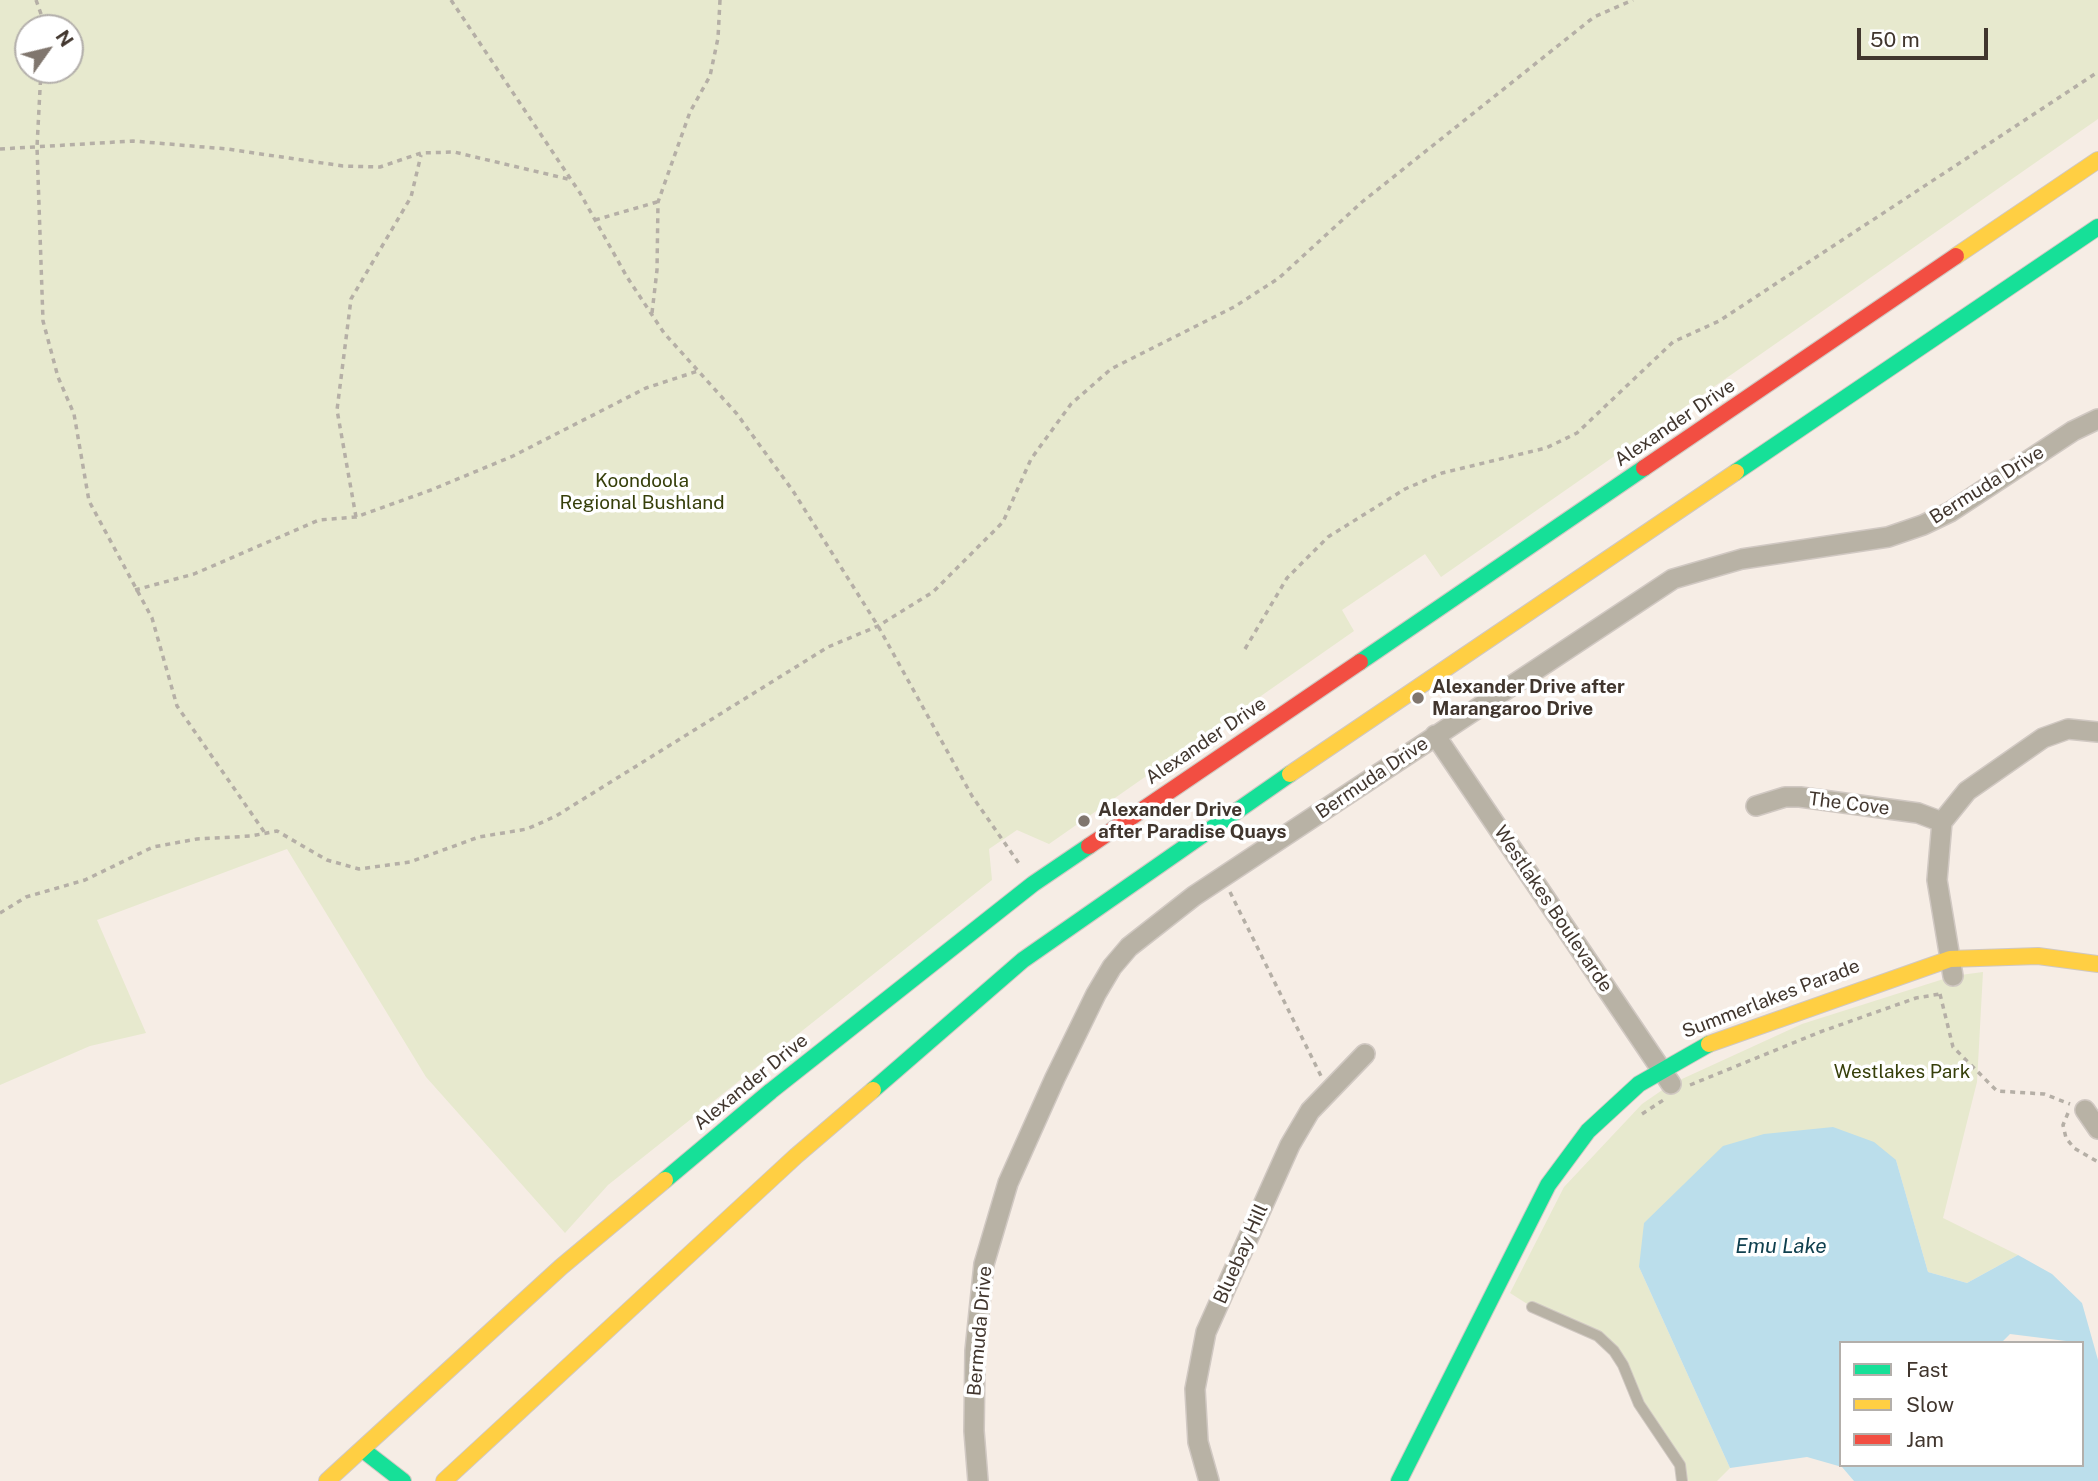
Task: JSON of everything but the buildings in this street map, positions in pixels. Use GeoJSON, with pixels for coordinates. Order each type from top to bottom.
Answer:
{"type":"FeatureCollection","features":[{"type":"Feature","properties":{"kind":"main road","name":"Alexander Drive"},"geometry":{"type":"LineString","coordinates":[[327,1481],[561,1267],[771,1091],[1033,884],[2098,160]]}},
{"type":"Feature","properties":{"kind":"main road"},"geometry":{"type":"LineString","coordinates":[[444,1481],[796,1156],[1023,960],[1201,834],[2098,227]]}},
{"type":"Feature","properties":{"kind":"main road","name":"Summerlakes Parade"},"geometry":{"type":"LineString","coordinates":[[1399,1481],[1548,1185],[1569,1153],[1605,1112],[1669,1086],[1702,1063],[1742,1046],[1952,967],[2038,956],[2098,964]]}},
{"type":"Feature","properties":{"kind":"main road","name":"Summerlakes Parade"},"geometry":{"type":"LineString","coordinates":[[1952,967],[1983,972],[2038,973],[2098,979]]}},
{"type":"Feature","properties":{"kind":"main road"},"geometry":{"type":"LineString","coordinates":[[1415,1481],[1564,1187],[1587,1156],[1613,1128],[1639,1112]]}},
{"type":"Feature","properties":{"kind":"main road"},"geometry":{"type":"LineString","coordinates":[[468,1481],[487,1441]]}},
{"type":"Feature","properties":{"kind":"main road"},"geometry":{"type":"LineString","coordinates":[[358,1453],[376,1481]]}},
{"type":"Feature","properties":{"kind":"main road"},"geometry":{"type":"LineString","coordinates":[[358,1453],[403,1481]]}},
{"type":"Feature","properties":{"kind":"street","name":"Bermuda Drive"},"geometry":{"type":"LineString","coordinates":[[978,1481],[974,1431],[975,1351],[984,1264],[1008,1183],[1055,1078],[1112,967],[1155,924],[1673,579],[1741,559],[1888,537],[1923,525],[1950,512],[2073,431],[2098,419]]}},
{"type":"Feature","properties":{"kind":"street"},"geometry":{"type":"LineString","coordinates":[[1952,967],[1937,880],[1942,822],[1967,791],[2043,738],[2068,729],[2098,732]]}},
{"type":"Feature","properties":{"kind":"street","name":"Westlakes Boulevarde"},"geometry":{"type":"LineString","coordinates":[[1435,735],[1669,1086]]}},
{"type":"Feature","properties":{"kind":"street","name":"The Cove"},"geometry":{"type":"LineString","coordinates":[[1756,806],[1785,797],[1800,797],[1918,813],[1942,822]]}},
{"type":"Feature","properties":{"kind":"street","name":"Bluebay Hill"},"geometry":{"type":"LineString","coordinates":[[1209,1481],[1198,1441],[1195,1389],[1206,1332],[1290,1145],[1310,1111],[1329,1088],[1365,1054]]}},
{"type":"Feature","properties":{"kind":"street"},"geometry":{"type":"LineString","coordinates":[[2085,1110],[2098,1129]]}},
{"type":"Feature","properties":{"kind":"lane"},"geometry":{"type":"LineString","coordinates":[[1532,1307],[1598,1336],[1614,1351],[1623,1365],[1639,1404],[1680,1465],[1682,1481]]}},
{"type":"Feature","properties":{"kind":"path"},"geometry":{"type":"LineString","coordinates":[[451,0],[570,179],[652,315],[737,414],[793,491],[877,626],[972,796],[1033,884]]}},
{"type":"Feature","properties":{"kind":"path"},"geometry":{"type":"LineString","coordinates":[[652,315],[657,270],[658,202],[690,112],[710,76],[718,38],[720,0]]}},
{"type":"Feature","properties":{"kind":"path"},"geometry":{"type":"LineString","coordinates":[[0,913],[26,897],[86,880],[153,847],[276,831],[327,860],[359,869],[410,862],[479,837],[527,829],[556,816],[828,647],[877,626],[933,592],[1003,522],[1031,459],[1071,404],[1111,369],[1234,307],[1279,278],[1362,202],[1594,17],[1633,0]]}},
{"type":"Feature","properties":{"kind":"path"},"geometry":{"type":"LineString","coordinates":[[1245,649],[1287,578],[1328,537],[1405,489],[1442,473],[1546,448],[1577,433],[1673,342],[1719,321],[2098,72]]}},
{"type":"Feature","properties":{"kind":"path"},"geometry":{"type":"LineString","coordinates":[[40,84],[37,147],[43,321],[58,377],[74,414],[89,501],[152,618],[177,706],[265,833]]}},
{"type":"Feature","properties":{"kind":"path"},"geometry":{"type":"LineString","coordinates":[[0,149],[133,141],[227,149],[343,166],[380,167],[421,153],[454,152],[570,179]]}},
{"type":"Feature","properties":{"kind":"path"},"geometry":{"type":"LineString","coordinates":[[356,517],[337,410],[351,299],[411,197],[421,153]]}},
{"type":"Feature","properties":{"kind":"path"},"geometry":{"type":"LineString","coordinates":[[595,220],[658,202]]}},
{"type":"Feature","properties":{"kind":"path"},"geometry":{"type":"LineString","coordinates":[[135,590],[194,574],[319,520],[356,517],[513,456],[646,388],[698,371]]}},
{"type":"Feature","properties":{"kind":"path"},"geometry":{"type":"LineString","coordinates":[[1223,877],[1329,1088]]}},
{"type":"Feature","properties":{"kind":"path"},"geometry":{"type":"LineString","coordinates":[[1639,1112],[1669,1086],[1916,998],[1940,994]]}},
{"type":"Feature","properties":{"kind":"path"},"geometry":{"type":"LineString","coordinates":[[1979,1075],[1997,1091],[2044,1094],[2073,1105],[2063,1125],[2066,1138],[2074,1147],[2098,1162]]}},
{"type":"Feature","properties":{"kind":"green space","name":"Koondoola Regional Bushland"},"geometry":{"type":"Polygon","coordinates":[[[0,0],[2098,0],[2098,119],[1441,577],[1425,554],[1342,610],[1354,631],[1049,844],[1017,830],[989,849],[992,880],[608,1185],[565,1233],[426,1077],[287,849],[97,920],[146,1033],[90,1046],[0,1085],[0,0]]]}},
{"type":"Feature","properties":{"kind":"green space","name":"Westlakes Park"},"geometry":{"type":"Polygon","coordinates":[[[1983,972],[1977,1082],[1943,1218],[2018,1255],[1967,1283],[1928,1272],[1896,1160],[1639,1267],[1730,1468],[1717,1481],[1682,1481],[1680,1465],[1639,1404],[1623,1365],[1598,1336],[1532,1307],[1510,1293],[1564,1187],[1642,1104],[1671,1084],[1802,1024],[1953,976],[1983,972]]]}},
{"type":"Feature","properties":{"kind":"water","name":"Emu Lake"},"geometry":{"type":"Polygon","coordinates":[[[1833,1127],[1874,1142],[1896,1160],[1928,1272],[1967,1283],[2018,1255],[2052,1274],[2082,1303],[2098,1360],[2098,1481],[1854,1481],[1842,1467],[2084,1467],[2084,1341],[2010,1334],[2003,1341],[1839,1341],[1839,1466],[1807,1457],[1730,1468],[1639,1267],[1644,1223],[1723,1146],[1764,1134],[1833,1127]]]}},
{"type":"Feature","properties":{"kind":"traffic: fast"},"geometry":{"type":"LineString","coordinates":[[1736,472],[2098,227]]}},
{"type":"Feature","properties":{"kind":"traffic: fast"},"geometry":{"type":"LineString","coordinates":[[1360,662],[1644,468]]}},
{"type":"Feature","properties":{"kind":"traffic: fast"},"geometry":{"type":"LineString","coordinates":[[873,1090],[1023,960],[1290,774]]}},
{"type":"Feature","properties":{"kind":"traffic: fast"},"geometry":{"type":"LineString","coordinates":[[665,1180],[771,1091],[1033,884],[1089,846]]}},
{"type":"Feature","properties":{"kind":"traffic: fast"},"geometry":{"type":"LineString","coordinates":[[1399,1481],[1548,1185],[1588,1131],[1639,1084],[1709,1044]]}},
{"type":"Feature","properties":{"kind":"traffic: fast"},"geometry":{"type":"LineString","coordinates":[[363,1450],[403,1481]]}},
{"type":"Feature","properties":{"kind":"traffic: slow"},"geometry":{"type":"LineString","coordinates":[[1956,256],[2098,160]]}},
{"type":"Feature","properties":{"kind":"traffic: slow"},"geometry":{"type":"LineString","coordinates":[[1290,774],[1736,472]]}},
{"type":"Feature","properties":{"kind":"traffic: slow"},"geometry":{"type":"LineString","coordinates":[[1709,1044],[1950,959],[2038,956],[2098,964]]}},
{"type":"Feature","properties":{"kind":"traffic: slow"},"geometry":{"type":"LineString","coordinates":[[444,1481],[796,1156],[873,1090]]}},
{"type":"Feature","properties":{"kind":"traffic: slow"},"geometry":{"type":"LineString","coordinates":[[327,1481],[561,1267],[665,1180]]}},
{"type":"Feature","properties":{"kind":"traffic: jam"},"geometry":{"type":"LineString","coordinates":[[1644,468],[1956,256]]}},
{"type":"Feature","properties":{"kind":"traffic: jam"},"geometry":{"type":"LineString","coordinates":[[1089,846],[1360,662]]}},
{"type":"Feature","properties":{"kind":"place","name":"Alexander Drive after Marangaroo Drive"},"geometry":{"type":"Point","coordinates":[1418,698]}},
{"type":"Feature","properties":{"kind":"place","name":"Alexander Drive after Paradise Quays"},"geometry":{"type":"Point","coordinates":[1084,821]}}]}
